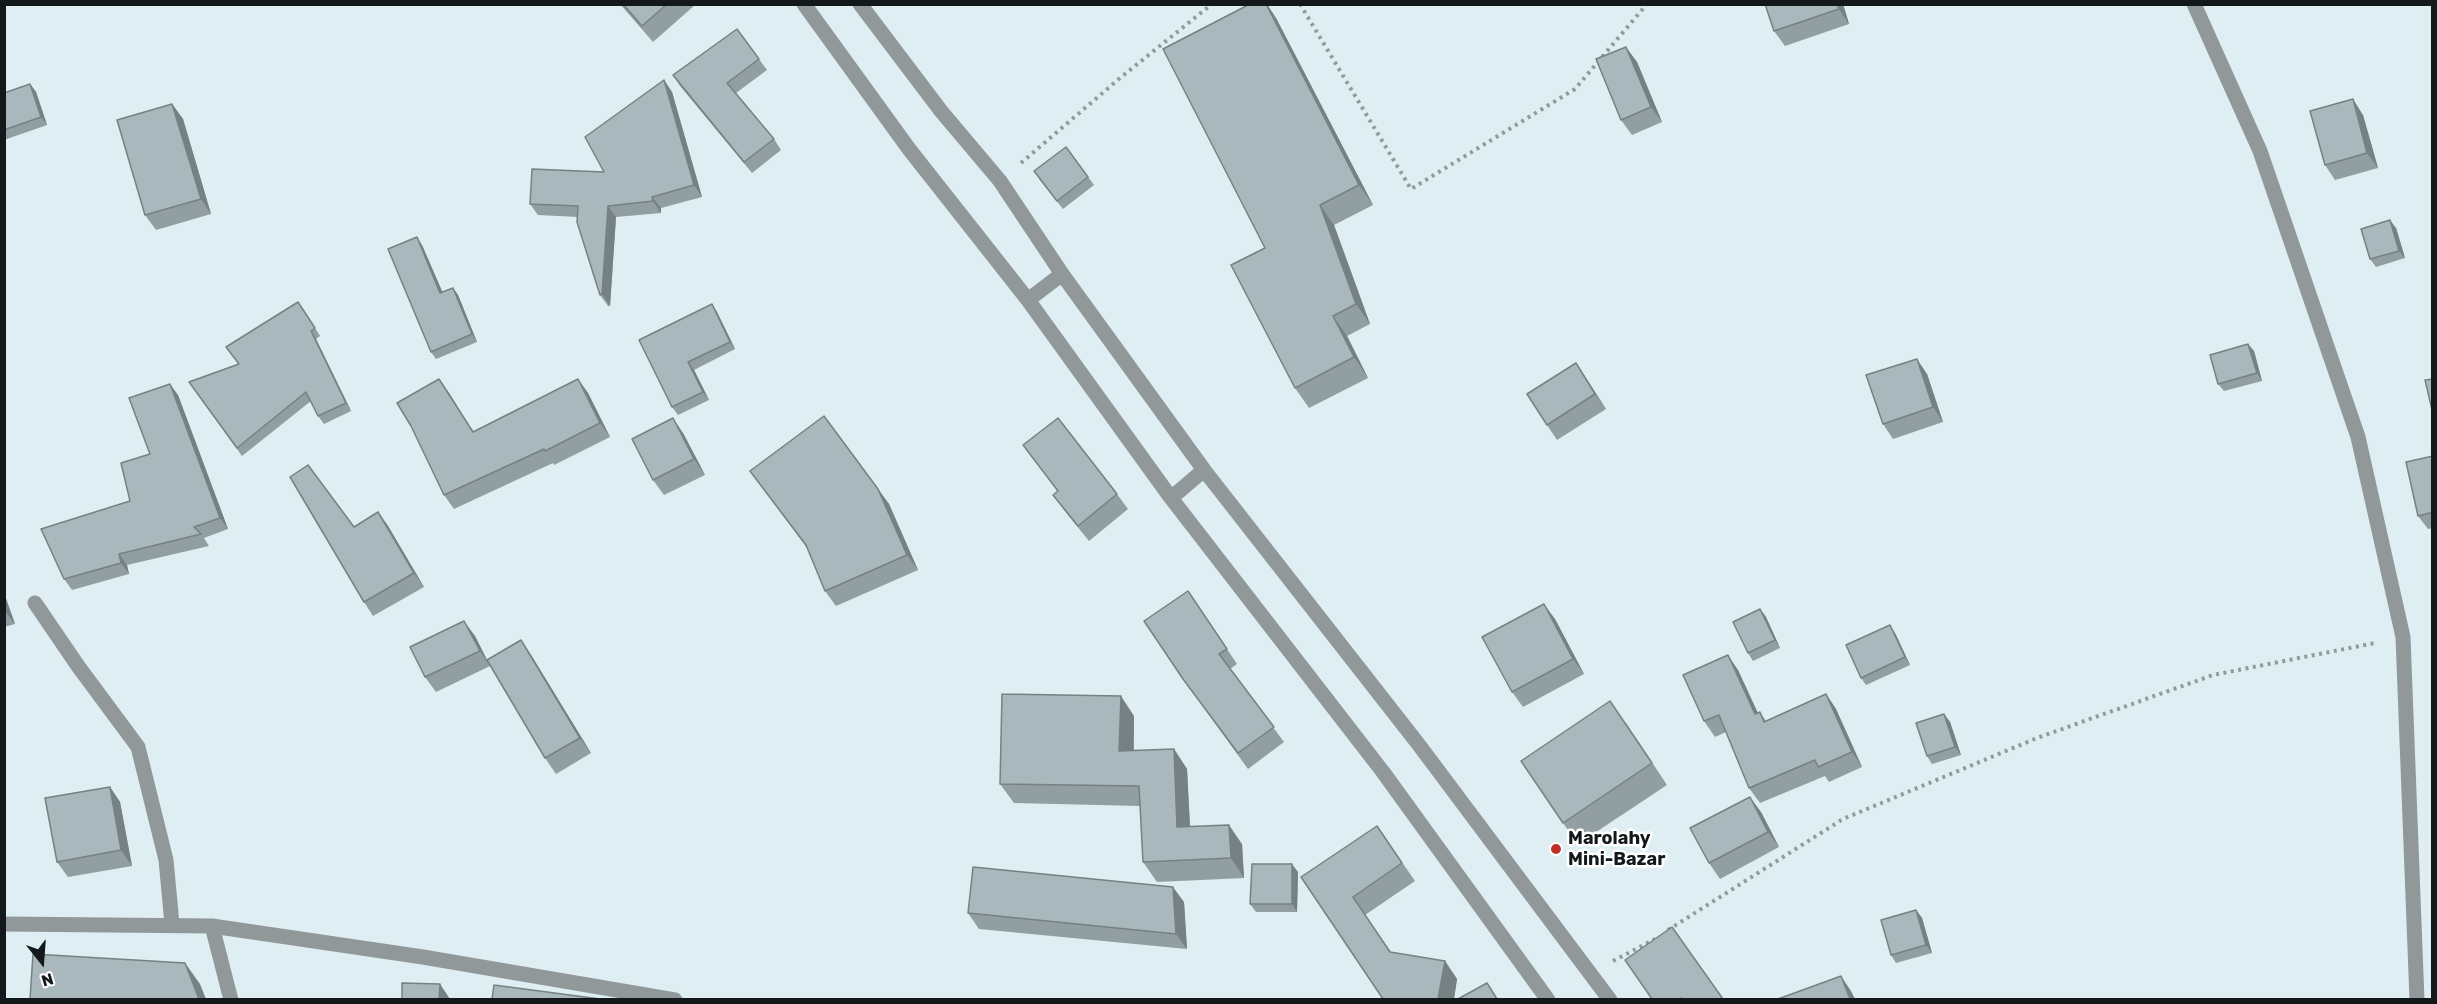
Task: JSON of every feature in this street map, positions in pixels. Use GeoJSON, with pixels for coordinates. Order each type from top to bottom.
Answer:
{"type":"FeatureCollection","features":[{"type":"Feature","properties":{"kind":"street"},"geometry":{"type":"LineString","coordinates":[[804,4],[909,149],[1028,300],[1171,498],[1383,772],[1548,999]]}},
{"type":"Feature","properties":{"kind":"street"},"geometry":{"type":"LineString","coordinates":[[860,4],[941,111],[1000,181],[1062,274],[1204,470],[1419,745],[1610,999]]}},
{"type":"Feature","properties":{"kind":"street"},"geometry":{"type":"LineString","coordinates":[[2194,4],[2260,151],[2358,437],[2403,638],[2417,999]]}},
{"type":"Feature","properties":{"kind":"street"},"geometry":{"type":"LineString","coordinates":[[1028,300],[1062,274]]}},
{"type":"Feature","properties":{"kind":"street"},"geometry":{"type":"LineString","coordinates":[[1171,498],[1204,470]]}},
{"type":"Feature","properties":{"kind":"street"},"geometry":{"type":"LineString","coordinates":[[35,603],[138,747],[166,860],[172,924]]}},
{"type":"Feature","properties":{"kind":"street"},"geometry":{"type":"LineString","coordinates":[[4,924],[212,926],[423,957],[675,999]]}},
{"type":"Feature","properties":{"kind":"street"},"geometry":{"type":"LineString","coordinates":[[212,926],[231,999]]}},
{"type":"Feature","properties":{"kind":"path"},"geometry":{"type":"LineString","coordinates":[[1000,181],[1120,78],[1212,4]]}},
{"type":"Feature","properties":{"kind":"path"},"geometry":{"type":"LineString","coordinates":[[1300,4],[1411,189],[1575,88],[1647,4]]}},
{"type":"Feature","properties":{"kind":"path"},"geometry":{"type":"LineString","coordinates":[[1592,973],[1655,939],[1843,819],[2037,738],[2213,675],[2403,638]]}},
{"type":"Feature","properties":{"kind":"building"},"geometry":{"type":"Polygon","coordinates":[[[623,4],[667,4],[642,26],[623,4]]]}},
{"type":"Feature","properties":{"kind":"building"},"geometry":{"type":"Polygon","coordinates":[[[1250,4],[1266,4],[1359,185],[1320,205],[1356,304],[1333,316],[1354,357],[1295,388],[1231,265],[1265,248],[1163,49],[1250,4]]]}},
{"type":"Feature","properties":{"kind":"building"},"geometry":{"type":"Polygon","coordinates":[[[1765,4],[1837,4],[1839,9],[1774,31],[1765,4]]]}},
{"type":"Feature","properties":{"kind":"building"},"geometry":{"type":"Polygon","coordinates":[[[737,29],[759,59],[727,83],[774,139],[744,162],[673,75],[737,29]]]}},
{"type":"Feature","properties":{"kind":"building"},"geometry":{"type":"Polygon","coordinates":[[[1626,47],[1651,107],[1621,120],[1596,59],[1626,47]]]}},
{"type":"Feature","properties":{"kind":"building"},"geometry":{"type":"Polygon","coordinates":[[[664,80],[694,185],[652,197],[653,201],[608,206],[602,294],[600,295],[577,222],[578,206],[530,204],[532,169],[604,172],[585,137],[664,80]]]}},
{"type":"Feature","properties":{"kind":"building"},"geometry":{"type":"Polygon","coordinates":[[[30,84],[41,117],[4,130],[4,93],[30,84]]]}},
{"type":"Feature","properties":{"kind":"building"},"geometry":{"type":"Polygon","coordinates":[[[2353,99],[2367,153],[2325,165],[2310,111],[2353,99]]]}},
{"type":"Feature","properties":{"kind":"building"},"geometry":{"type":"Polygon","coordinates":[[[172,104],[201,199],[145,215],[117,120],[172,104]]]}},
{"type":"Feature","properties":{"kind":"building"},"geometry":{"type":"Polygon","coordinates":[[[1066,147],[1088,177],[1057,201],[1034,171],[1066,147]]]}},
{"type":"Feature","properties":{"kind":"building"},"geometry":{"type":"Polygon","coordinates":[[[2390,220],[2399,251],[2370,259],[2361,229],[2390,220]]]}},
{"type":"Feature","properties":{"kind":"building"},"geometry":{"type":"Polygon","coordinates":[[[417,237],[440,293],[453,288],[472,334],[431,352],[388,249],[417,237]]]}},
{"type":"Feature","properties":{"kind":"building"},"geometry":{"type":"Polygon","coordinates":[[[298,302],[315,328],[311,331],[346,403],[318,416],[306,392],[237,448],[189,382],[239,364],[226,347],[298,302]]]}},
{"type":"Feature","properties":{"kind":"building"},"geometry":{"type":"Polygon","coordinates":[[[712,304],[730,342],[688,362],[703,392],[672,407],[639,340],[712,304]]]}},
{"type":"Feature","properties":{"kind":"building"},"geometry":{"type":"Polygon","coordinates":[[[2248,344],[2257,373],[2218,384],[2210,355],[2248,344]]]}},
{"type":"Feature","properties":{"kind":"building"},"geometry":{"type":"Polygon","coordinates":[[[1917,359],[1933,407],[1883,424],[1866,375],[1917,359]]]}},
{"type":"Feature","properties":{"kind":"building"},"geometry":{"type":"Polygon","coordinates":[[[1576,363],[1595,394],[1547,425],[1527,394],[1576,363]]]}},
{"type":"Feature","properties":{"kind":"building"},"geometry":{"type":"Polygon","coordinates":[[[439,379],[473,432],[578,379],[600,423],[545,451],[544,449],[444,495],[411,426],[397,403],[439,379]]]}},
{"type":"Feature","properties":{"kind":"building"},"geometry":{"type":"Polygon","coordinates":[[[2433,379],[2433,414],[2425,380],[2433,379]]]}},
{"type":"Feature","properties":{"kind":"building"},"geometry":{"type":"Polygon","coordinates":[[[170,384],[220,518],[194,527],[201,534],[119,554],[121,563],[64,579],[41,529],[130,501],[121,463],[150,454],[129,398],[170,384]]]}},
{"type":"Feature","properties":{"kind":"building"},"geometry":{"type":"Polygon","coordinates":[[[824,416],[878,489],[907,555],[825,591],[806,545],[750,471],[824,416]]]}},
{"type":"Feature","properties":{"kind":"building"},"geometry":{"type":"Polygon","coordinates":[[[673,418],[694,459],[653,480],[632,439],[673,418]]]}},
{"type":"Feature","properties":{"kind":"building"},"geometry":{"type":"Polygon","coordinates":[[[1058,418],[1117,494],[1078,526],[1053,495],[1058,491],[1023,445],[1058,418]]]}},
{"type":"Feature","properties":{"kind":"building"},"geometry":{"type":"Polygon","coordinates":[[[2433,456],[2433,512],[2418,516],[2406,462],[2433,456]]]}},
{"type":"Feature","properties":{"kind":"building"},"geometry":{"type":"Polygon","coordinates":[[[308,465],[354,527],[378,512],[414,573],[364,602],[290,477],[308,465]]]}},
{"type":"Feature","properties":{"kind":"building"},"geometry":{"type":"Polygon","coordinates":[[[1188,591],[1227,649],[1219,654],[1274,727],[1238,753],[1183,679],[1144,621],[1188,591]]]}},
{"type":"Feature","properties":{"kind":"building"},"geometry":{"type":"Polygon","coordinates":[[[1544,604],[1573,659],[1512,692],[1482,637],[1544,604]]]}},
{"type":"Feature","properties":{"kind":"building"},"geometry":{"type":"Polygon","coordinates":[[[1760,609],[1775,640],[1748,653],[1733,622],[1760,609]]]}},
{"type":"Feature","properties":{"kind":"building"},"geometry":{"type":"Polygon","coordinates":[[[464,621],[480,651],[425,677],[410,647],[464,621]]]}},
{"type":"Feature","properties":{"kind":"building"},"geometry":{"type":"Polygon","coordinates":[[[1890,625],[1905,657],[1861,678],[1846,645],[1890,625]]]}},
{"type":"Feature","properties":{"kind":"building"},"geometry":{"type":"Polygon","coordinates":[[[521,640],[580,738],[545,758],[487,660],[521,640]]]}},
{"type":"Feature","properties":{"kind":"building"},"geometry":{"type":"Polygon","coordinates":[[[1728,655],[1755,714],[1760,712],[1764,722],[1826,694],[1852,752],[1818,767],[1815,760],[1749,788],[1719,715],[1704,721],[1683,675],[1728,655]]]}},
{"type":"Feature","properties":{"kind":"building"},"geometry":{"type":"Polygon","coordinates":[[[1002,694],[1121,696],[1119,751],[1174,749],[1177,827],[1229,825],[1231,858],[1143,862],[1139,786],[1000,784],[1002,694]]]}},
{"type":"Feature","properties":{"kind":"building"},"geometry":{"type":"Polygon","coordinates":[[[1610,701],[1652,763],[1563,823],[1521,761],[1610,701]]]}},
{"type":"Feature","properties":{"kind":"building"},"geometry":{"type":"Polygon","coordinates":[[[1944,714],[1955,747],[1927,756],[1916,723],[1944,714]]]}},
{"type":"Feature","properties":{"kind":"building"},"geometry":{"type":"Polygon","coordinates":[[[110,787],[121,850],[57,862],[45,798],[110,787]]]}},
{"type":"Feature","properties":{"kind":"building"},"geometry":{"type":"Polygon","coordinates":[[[1750,797],[1768,832],[1709,863],[1690,828],[1750,797]]]}},
{"type":"Feature","properties":{"kind":"building"},"geometry":{"type":"Polygon","coordinates":[[[1377,826],[1402,863],[1353,897],[1390,952],[1445,961],[1438,999],[1383,999],[1301,877],[1377,826]]]}},
{"type":"Feature","properties":{"kind":"building"},"geometry":{"type":"Polygon","coordinates":[[[1252,864],[1292,864],[1292,904],[1250,904],[1252,864]]]}},
{"type":"Feature","properties":{"kind":"building"},"geometry":{"type":"Polygon","coordinates":[[[973,867],[1173,887],[1176,934],[968,913],[973,867]]]}},
{"type":"Feature","properties":{"kind":"building"},"geometry":{"type":"Polygon","coordinates":[[[1916,910],[1926,945],[1891,955],[1881,920],[1916,910]]]}},
{"type":"Feature","properties":{"kind":"building"},"geometry":{"type":"Polygon","coordinates":[[[1672,927],[1723,999],[1652,999],[1625,960],[1672,927]]]}},
{"type":"Feature","properties":{"kind":"building"},"geometry":{"type":"Polygon","coordinates":[[[33,954],[185,963],[199,999],[30,999],[33,954]]]}},
{"type":"Feature","properties":{"kind":"building"},"geometry":{"type":"Polygon","coordinates":[[[1841,976],[1850,999],[1778,999],[1841,976]]]}},
{"type":"Feature","properties":{"kind":"building"},"geometry":{"type":"Polygon","coordinates":[[[402,983],[440,984],[439,999],[402,999],[402,983]]]}},
{"type":"Feature","properties":{"kind":"building"},"geometry":{"type":"Polygon","coordinates":[[[1487,983],[1497,999],[1458,999],[1487,983]]]}},
{"type":"Feature","properties":{"kind":"building"},"geometry":{"type":"Polygon","coordinates":[[[494,985],[600,999],[492,999],[494,985]]]}},
{"type":"Feature","properties":{"kind":"place","name":"Marolahy Mini-Bazar"},"geometry":{"type":"Point","coordinates":[1556,849]}}]}
